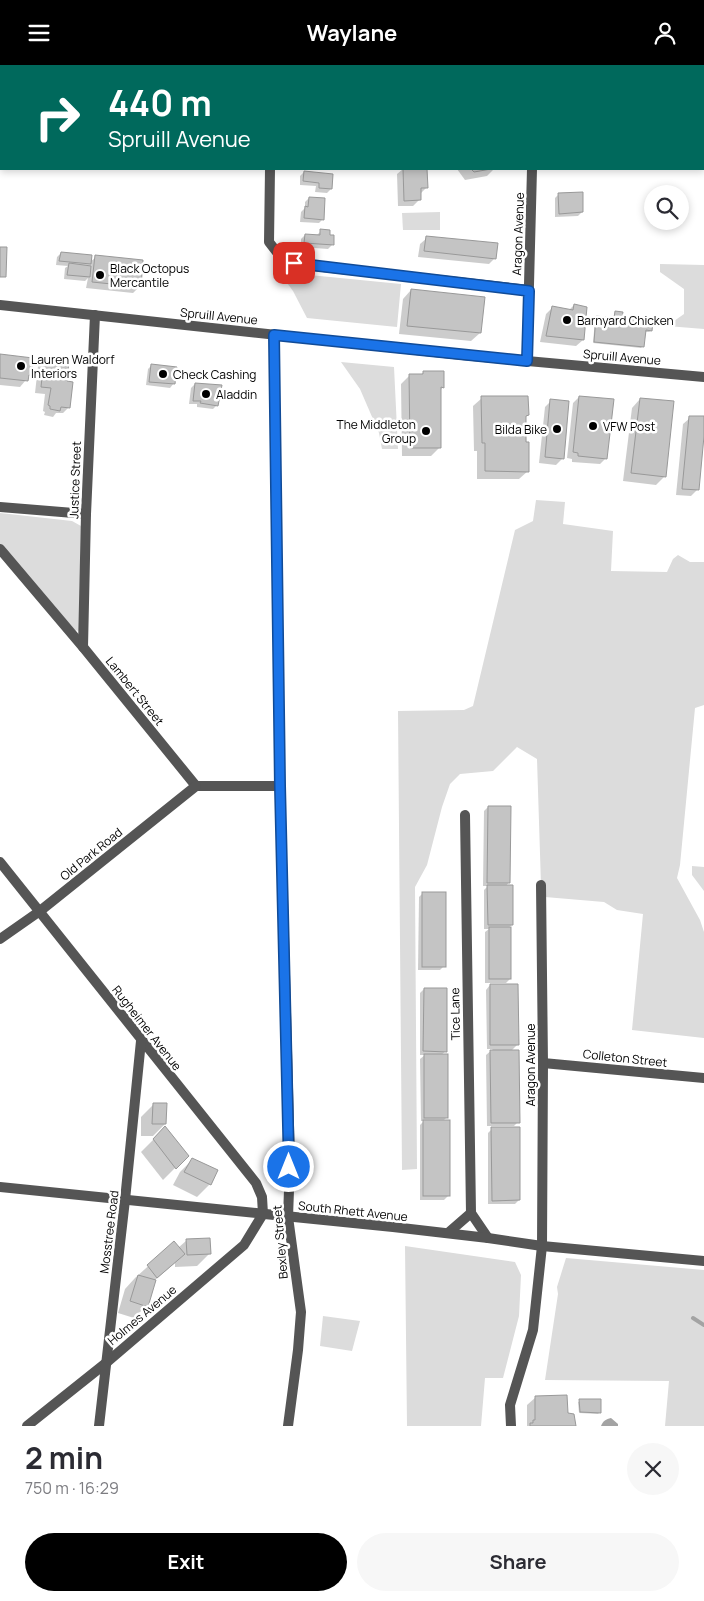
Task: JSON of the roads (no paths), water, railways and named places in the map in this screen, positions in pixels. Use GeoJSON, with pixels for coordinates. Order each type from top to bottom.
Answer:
{"type":"FeatureCollection","features":[{"type":"Feature","properties":{"kind":"street"},"geometry":{"type":"LineString","coordinates":[[270,170],[269,242],[283,260],[305,265],[529,291]]}},
{"type":"Feature","properties":{"kind":"street","name":"Aragon Avenue"},"geometry":{"type":"LineString","coordinates":[[527,361],[532,170]]}},
{"type":"Feature","properties":{"kind":"street","name":"Spruill Avenue"},"geometry":{"type":"LineString","coordinates":[[0,305],[527,361],[704,377]]}},
{"type":"Feature","properties":{"kind":"street","name":"Justice Street"},"geometry":{"type":"LineString","coordinates":[[83,647],[86,514],[95,315]]}},
{"type":"Feature","properties":{"kind":"street","name":"Bexley Street"},"geometry":{"type":"LineString","coordinates":[[274,335],[280,786],[290,1163],[288,1217],[300,1312],[298,1350],[288,1426]]}},
{"type":"Feature","properties":{"kind":"street"},"geometry":{"type":"LineString","coordinates":[[0,507],[86,514]]}},
{"type":"Feature","properties":{"kind":"street","name":"Lambert Street"},"geometry":{"type":"LineString","coordinates":[[0,549],[83,647],[196,786]]}},
{"type":"Feature","properties":{"kind":"street"},"geometry":{"type":"LineString","coordinates":[[196,786],[280,786]]}},
{"type":"Feature","properties":{"kind":"street","name":"Old Park Road"},"geometry":{"type":"LineString","coordinates":[[0,939],[40,911],[196,786]]}},
{"type":"Feature","properties":{"kind":"street","name":"Tice Lane"},"geometry":{"type":"LineString","coordinates":[[465,815],[471,1213]]}},
{"type":"Feature","properties":{"kind":"street","name":"Rugheimer Avenue"},"geometry":{"type":"LineString","coordinates":[[0,862],[256,1183],[262,1197],[263,1214]]}},
{"type":"Feature","properties":{"kind":"street","name":"Aragon Avenue"},"geometry":{"type":"LineString","coordinates":[[510,1426],[510,1405],[533,1330],[542,1245],[543,1063],[541,885]]}},
{"type":"Feature","properties":{"kind":"street","name":"Mosstree Road"},"geometry":{"type":"LineString","coordinates":[[99,1426],[142,1041]]}},
{"type":"Feature","properties":{"kind":"street","name":"Colleton Street"},"geometry":{"type":"LineString","coordinates":[[543,1063],[704,1078]]}},
{"type":"Feature","properties":{"kind":"street","name":"South Rhett Avenue"},"geometry":{"type":"LineString","coordinates":[[0,1187],[704,1261]]}},
{"type":"Feature","properties":{"kind":"street"},"geometry":{"type":"LineString","coordinates":[[448,1233],[471,1213],[488,1237]]}},
{"type":"Feature","properties":{"kind":"street","name":"Holmes Avenue"},"geometry":{"type":"LineString","coordinates":[[27,1426],[106,1363],[244,1245],[263,1214]]}},
{"type":"Feature","properties":{"kind":"waterway"},"geometry":{"type":"LineString","coordinates":[[693,1318],[704,1325]]}},
{"type":"Feature","properties":{"kind":"place","name":"Black Octopus Mercantile"},"geometry":{"type":"Point","coordinates":[100,275]}},
{"type":"Feature","properties":{"kind":"place","name":"Barnyard Chicken"},"geometry":{"type":"Point","coordinates":[567,320]}},
{"type":"Feature","properties":{"kind":"place","name":"Lauren Waldorf Interiors"},"geometry":{"type":"Point","coordinates":[21,366]}},
{"type":"Feature","properties":{"kind":"place","name":"Check Cashing"},"geometry":{"type":"Point","coordinates":[163,374]}},
{"type":"Feature","properties":{"kind":"place","name":"Aladdin"},"geometry":{"type":"Point","coordinates":[206,394]}},
{"type":"Feature","properties":{"kind":"place","name":"VFW Post"},"geometry":{"type":"Point","coordinates":[593,426]}},
{"type":"Feature","properties":{"kind":"place","name":"Bilda Bike"},"geometry":{"type":"Point","coordinates":[557,429]}},
{"type":"Feature","properties":{"kind":"place","name":"The Middleton Group"},"geometry":{"type":"Point","coordinates":[426,431]}}]}
